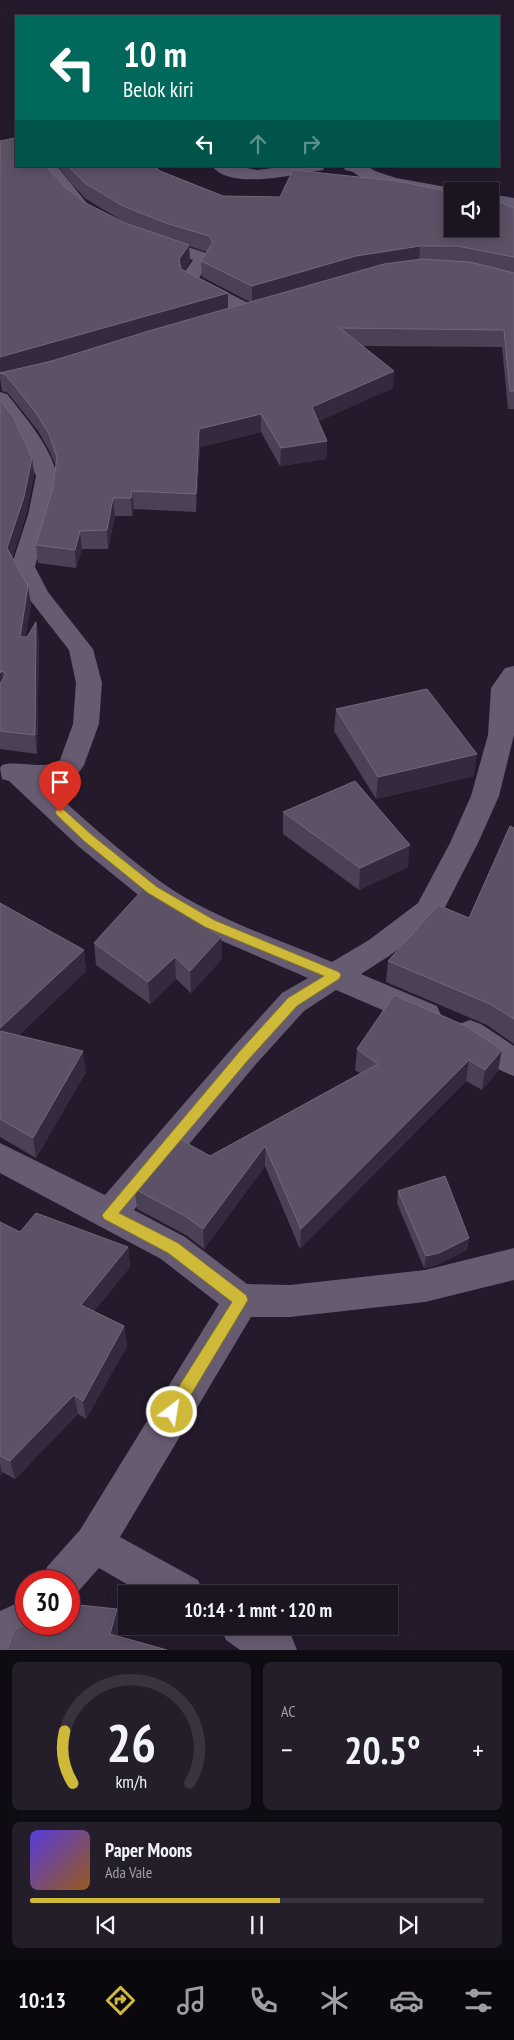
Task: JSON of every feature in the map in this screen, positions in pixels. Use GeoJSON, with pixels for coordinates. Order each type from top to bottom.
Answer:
{"type":"FeatureCollection","features":[{"type":"Feature","properties":{"kind":"street"},"geometry":{"type":"LineString","coordinates":[[49,167],[74,200],[94,214]]}},
{"type":"Feature","properties":{"kind":"street"},"geometry":{"type":"LineString","coordinates":[[223,167],[243,174],[275,175],[312,167]]}},
{"type":"Feature","properties":{"kind":"street"},"geometry":{"type":"LineString","coordinates":[[353,167],[393,183],[444,192]]}},
{"type":"Feature","properties":{"kind":"street"},"geometry":{"type":"LineString","coordinates":[[499,200],[514,203]]}},
{"type":"Feature","properties":{"kind":"street"},"geometry":{"type":"LineString","coordinates":[[136,233],[170,248],[203,258],[190,277],[190,281],[258,309],[223,319]]}},
{"type":"Feature","properties":{"kind":"street"},"geometry":{"type":"LineString","coordinates":[[2,388],[28,434],[47,476],[39,514],[23,567],[38,595],[81,649],[89,684],[86,724],[71,765],[61,771],[43,775],[9,771]]}},
{"type":"Feature","properties":{"kind":"street"},"geometry":{"type":"LineString","coordinates":[[109,1215],[244,1055],[293,1002],[379,948],[429,911],[464,843],[485,796],[501,735],[504,688],[514,674]]}},
{"type":"Feature","properties":{"kind":"street"},"geometry":{"type":"LineString","coordinates":[[9,771],[152,890],[209,924],[335,975],[475,1036],[514,1063]]}},
{"type":"Feature","properties":{"kind":"street"},"geometry":{"type":"LineString","coordinates":[[0,1158],[173,1248],[241,1300],[290,1301],[425,1286],[514,1264]]}},
{"type":"Feature","properties":{"kind":"street"},"geometry":{"type":"LineString","coordinates":[[71,1570],[94,1544],[241,1300]]}},
{"type":"Feature","properties":{"kind":"street"},"geometry":{"type":"LineString","coordinates":[[94,1544],[168,1585]]}},
{"type":"Feature","properties":{"kind":"street"},"geometry":{"type":"LineString","coordinates":[[0,1633],[15,1625]]}},
{"type":"Feature","properties":{"kind":"street"},"geometry":{"type":"LineString","coordinates":[[254,1635],[276,1650]]}},
{"type":"Feature","properties":{"kind":"building"},"geometry":{"type":"Polygon","coordinates":[[[15,138],[15,167],[48,167],[66,188],[84,202],[125,223],[189,245],[179,259],[181,269],[228,293],[0,357],[0,141],[15,138]]]}},
{"type":"Feature","properties":{"kind":"building"},"geometry":{"type":"Polygon","coordinates":[[[69,167],[155,167],[160,171],[223,196],[280,197],[293,170],[397,181],[444,190],[444,237],[499,237],[499,201],[514,208],[514,257],[457,246],[420,246],[356,256],[252,286],[201,261],[213,242],[209,236],[166,223],[123,206],[85,183],[69,167]]]}},
{"type":"Feature","properties":{"kind":"building"},"geometry":{"type":"Polygon","coordinates":[[[422,259],[470,262],[514,273],[514,391],[510,391],[504,330],[340,328],[394,371],[312,407],[327,441],[281,448],[261,414],[199,429],[196,494],[132,491],[131,498],[113,498],[107,530],[80,531],[75,550],[36,545],[53,488],[57,457],[49,434],[36,413],[6,375],[0,373],[52,361],[152,330],[384,264],[422,259]]]}},
{"type":"Feature","properties":{"kind":"building"},"geometry":{"type":"Polygon","coordinates":[[[0,400],[14,418],[32,458],[24,497],[7,548],[28,586],[20,637],[27,637],[36,622],[35,735],[0,731],[0,684],[6,674],[2,671],[0,673],[0,400]]]}},
{"type":"Feature","properties":{"kind":"building"},"geometry":{"type":"Polygon","coordinates":[[[427,689],[477,754],[378,777],[336,709],[427,689]]]}},
{"type":"Feature","properties":{"kind":"building"},"geometry":{"type":"Polygon","coordinates":[[[355,781],[410,845],[360,868],[283,812],[355,781]]]}},
{"type":"Feature","properties":{"kind":"building"},"geometry":{"type":"Polygon","coordinates":[[[510,826],[514,828],[514,1019],[490,1004],[388,961],[438,905],[469,918],[510,826]]]}},
{"type":"Feature","properties":{"kind":"building"},"geometry":{"type":"Polygon","coordinates":[[[145,887],[221,937],[190,971],[175,957],[148,982],[94,943],[145,887]]]}},
{"type":"Feature","properties":{"kind":"building"},"geometry":{"type":"Polygon","coordinates":[[[0,903],[84,950],[0,1028],[0,903]]]}},
{"type":"Feature","properties":{"kind":"building"},"geometry":{"type":"Polygon","coordinates":[[[394,995],[466,1026],[502,1050],[485,1070],[469,1060],[301,1229],[265,1146],[203,1229],[185,1216],[135,1189],[178,1138],[210,1156],[378,1064],[357,1049],[394,995]]]}},
{"type":"Feature","properties":{"kind":"building"},"geometry":{"type":"Polygon","coordinates":[[[0,1031],[83,1051],[33,1138],[0,1119],[0,1031]]]}},
{"type":"Feature","properties":{"kind":"building"},"geometry":{"type":"Polygon","coordinates":[[[445,1176],[469,1238],[439,1253],[426,1256],[398,1191],[445,1176]]]}},
{"type":"Feature","properties":{"kind":"building"},"geometry":{"type":"Polygon","coordinates":[[[36,1213],[128,1247],[81,1305],[124,1326],[83,1401],[74,1395],[10,1461],[0,1456],[0,1222],[20,1232],[36,1213]]]}},
{"type":"Feature","properties":{"kind":"building"},"geometry":{"type":"Polygon","coordinates":[[[80,1605],[117,1609],[110,1634],[167,1650],[7,1650],[14,1630],[15,1635],[80,1635],[80,1605]]]}},
{"type":"Feature","properties":{"kind":"route"},"geometry":{"type":"LineString","coordinates":[[60,812],[88,838],[152,890],[209,924],[335,975],[293,1002],[244,1055],[109,1215],[173,1248],[241,1300],[172,1412]]}}]}
